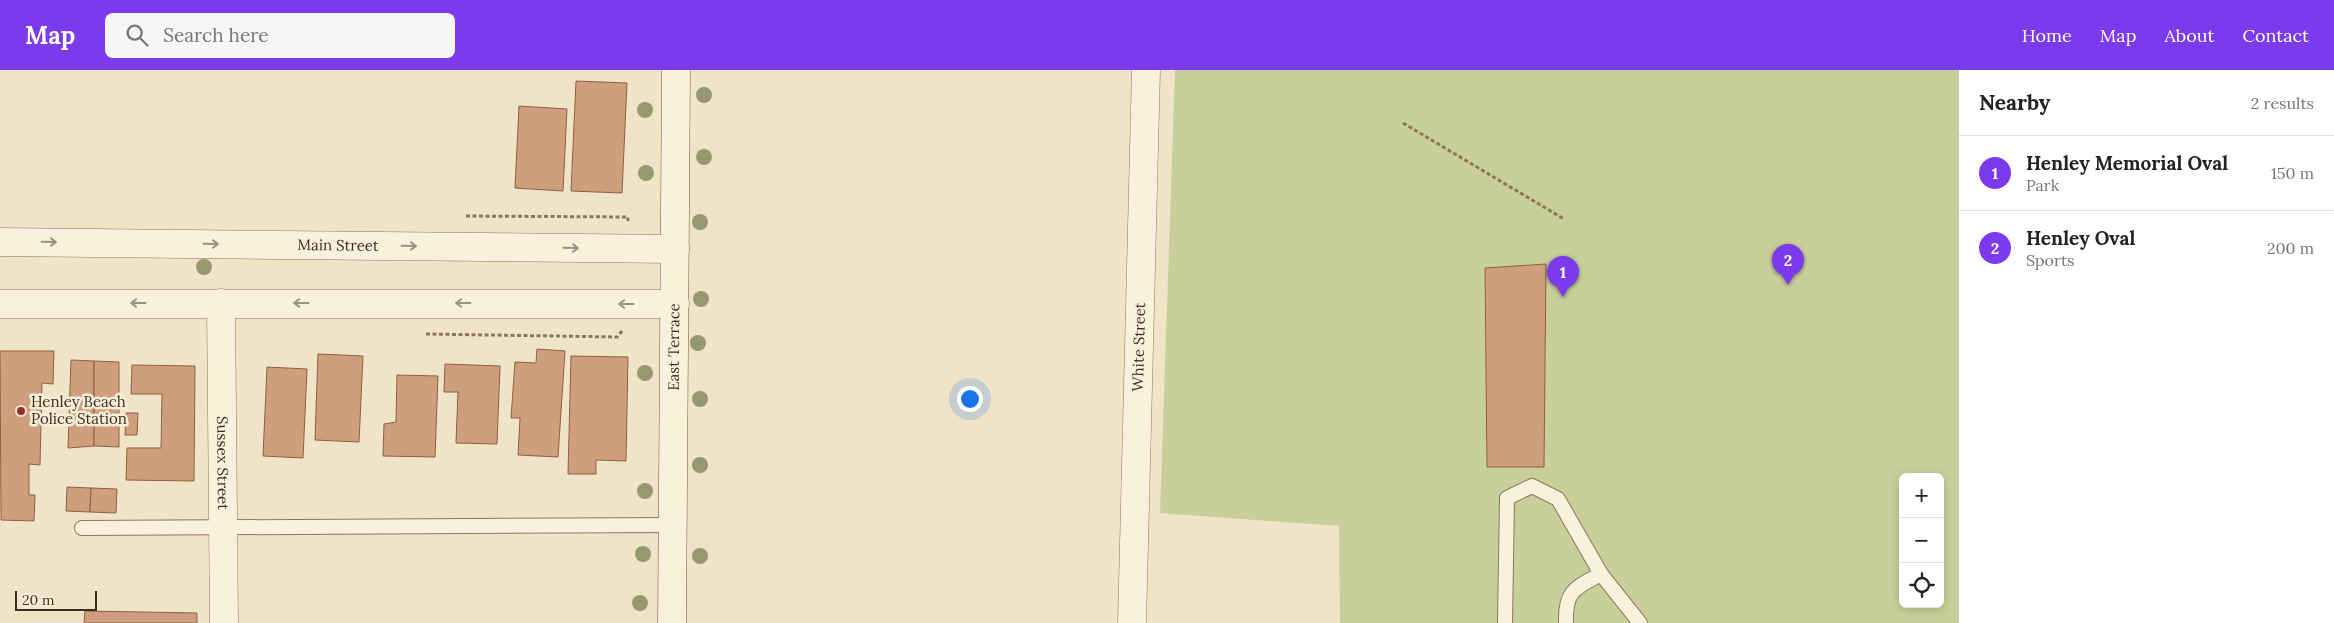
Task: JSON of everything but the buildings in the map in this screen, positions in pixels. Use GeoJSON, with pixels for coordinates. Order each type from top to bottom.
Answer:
{"type":"FeatureCollection","features":[{"type":"Feature","properties":{"kind":"street","name":"East Terrace"},"geometry":{"type":"LineString","coordinates":[[672,623],[676,70]]}},
{"type":"Feature","properties":{"kind":"street","name":"White Street"},"geometry":{"type":"LineString","coordinates":[[1132,623],[1146,70]]}},
{"type":"Feature","properties":{"kind":"street","name":"Main Street"},"geometry":{"type":"LineString","coordinates":[[0,242],[675,249]]}},
{"type":"Feature","properties":{"kind":"street","name":"Sussex Street"},"geometry":{"type":"LineString","coordinates":[[221,303],[224,623]]}},
{"type":"Feature","properties":{"kind":"street"},"geometry":{"type":"LineString","coordinates":[[0,304],[675,304]]}},
{"type":"Feature","properties":{"kind":"lane"},"geometry":{"type":"LineString","coordinates":[[1506,623],[1507,498],[1532,486],[1558,499],[1601,574],[1640,623]]}},
{"type":"Feature","properties":{"kind":"lane"},"geometry":{"type":"LineString","coordinates":[[82,528],[223,529],[673,525]]}},
{"type":"Feature","properties":{"kind":"lane"},"geometry":{"type":"LineString","coordinates":[[1566,623],[1565,606],[1575,588],[1601,574]]}},
{"type":"Feature","properties":{"kind":"path"},"geometry":{"type":"LineString","coordinates":[[1403,123],[1564,219]]}},
{"type":"Feature","properties":{"kind":"green space"},"geometry":{"type":"Polygon","coordinates":[[[1175,70],[1959,70],[1959,623],[1340,623],[1339,526],[1160,513],[1175,70]]]}},
{"type":"Feature","properties":{"kind":"place","name":"Henley Oval"},"geometry":{"type":"Point","coordinates":[1788,285]}},
{"type":"Feature","properties":{"kind":"place","name":"Henley Memorial Oval"},"geometry":{"type":"Point","coordinates":[1563,297]}},
{"type":"Feature","properties":{"kind":"place","name":"Henley Beach Police Station"},"geometry":{"type":"Point","coordinates":[21,411]}}]}
